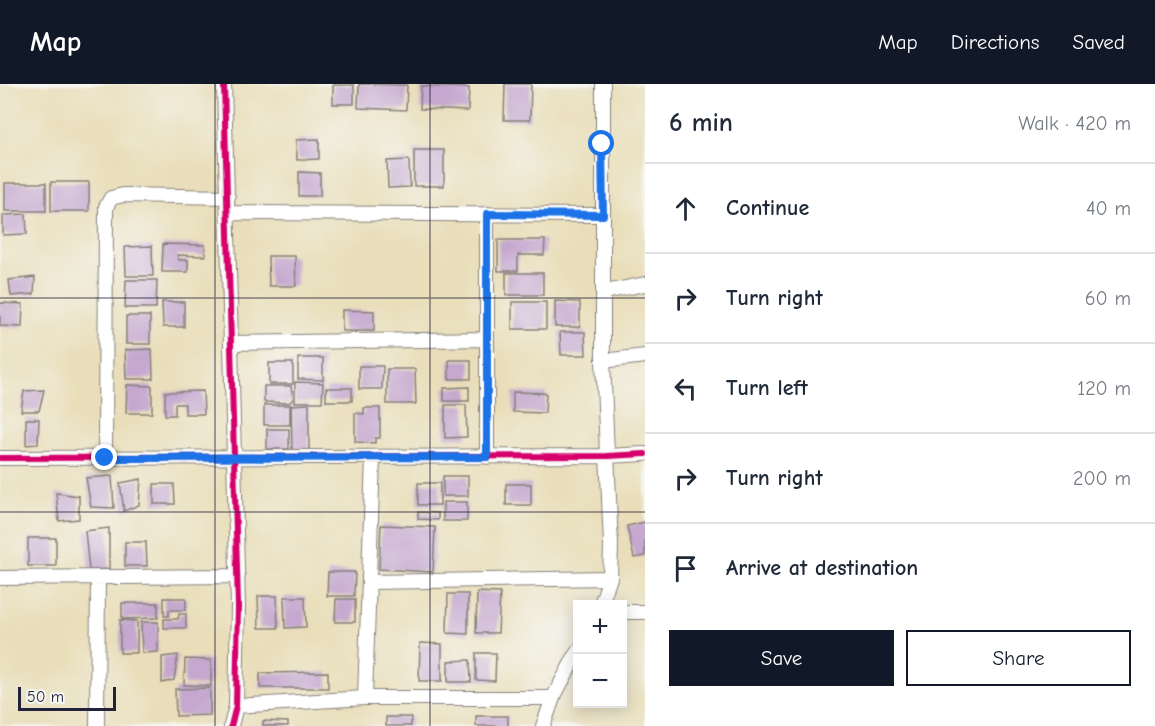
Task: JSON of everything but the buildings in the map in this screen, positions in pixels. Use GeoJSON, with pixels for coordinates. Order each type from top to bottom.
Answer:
{"type":"FeatureCollection","features":[{"type":"Feature","properties":{"kind":"street"},"geometry":{"type":"LineString","coordinates":[[224,84],[238,576],[236,706],[231,726]]}},
{"type":"Feature","properties":{"kind":"street"},"geometry":{"type":"LineString","coordinates":[[602,600],[610,578],[611,544],[603,362],[605,292],[603,84]]}},
{"type":"Feature","properties":{"kind":"street"},"geometry":{"type":"LineString","coordinates":[[105,458],[106,207],[111,198],[123,195],[228,197]]}},
{"type":"Feature","properties":{"kind":"street"},"geometry":{"type":"LineString","coordinates":[[228,213],[603,215]]}},
{"type":"Feature","properties":{"kind":"street"},"geometry":{"type":"LineString","coordinates":[[487,214],[487,457]]}},
{"type":"Feature","properties":{"kind":"street"},"geometry":{"type":"LineString","coordinates":[[605,292],[645,284]]}},
{"type":"Feature","properties":{"kind":"street"},"geometry":{"type":"LineString","coordinates":[[232,343],[487,339]]}},
{"type":"Feature","properties":{"kind":"street"},"geometry":{"type":"LineString","coordinates":[[603,362],[645,356]]}},
{"type":"Feature","properties":{"kind":"street"},"geometry":{"type":"LineString","coordinates":[[0,458],[236,459],[645,454]]}},
{"type":"Feature","properties":{"kind":"street"},"geometry":{"type":"LineString","coordinates":[[365,698],[373,457]]}},
{"type":"Feature","properties":{"kind":"street"},"geometry":{"type":"LineString","coordinates":[[0,578],[238,576]]}},
{"type":"Feature","properties":{"kind":"street"},"geometry":{"type":"LineString","coordinates":[[97,726],[98,578]]}},
{"type":"Feature","properties":{"kind":"street"},"geometry":{"type":"LineString","coordinates":[[370,582],[610,578]]}},
{"type":"Feature","properties":{"kind":"street"},"geometry":{"type":"LineString","coordinates":[[627,612],[645,612]]}},
{"type":"Feature","properties":{"kind":"street"},"geometry":{"type":"LineString","coordinates":[[543,726],[553,698],[576,654]]}},
{"type":"Feature","properties":{"kind":"street"},"geometry":{"type":"LineString","coordinates":[[236,706],[365,698],[553,698]]}},
{"type":"Feature","properties":{"kind":"cycle path"},"geometry":{"type":"LineString","coordinates":[[224,84],[238,606],[236,706],[231,726]]}},
{"type":"Feature","properties":{"kind":"cycle path"},"geometry":{"type":"LineString","coordinates":[[0,458],[645,454]]}},
{"type":"Feature","properties":{"kind":"route"},"geometry":{"type":"LineString","coordinates":[[105,458],[487,457],[487,214],[603,215],[602,144]]}}]}
